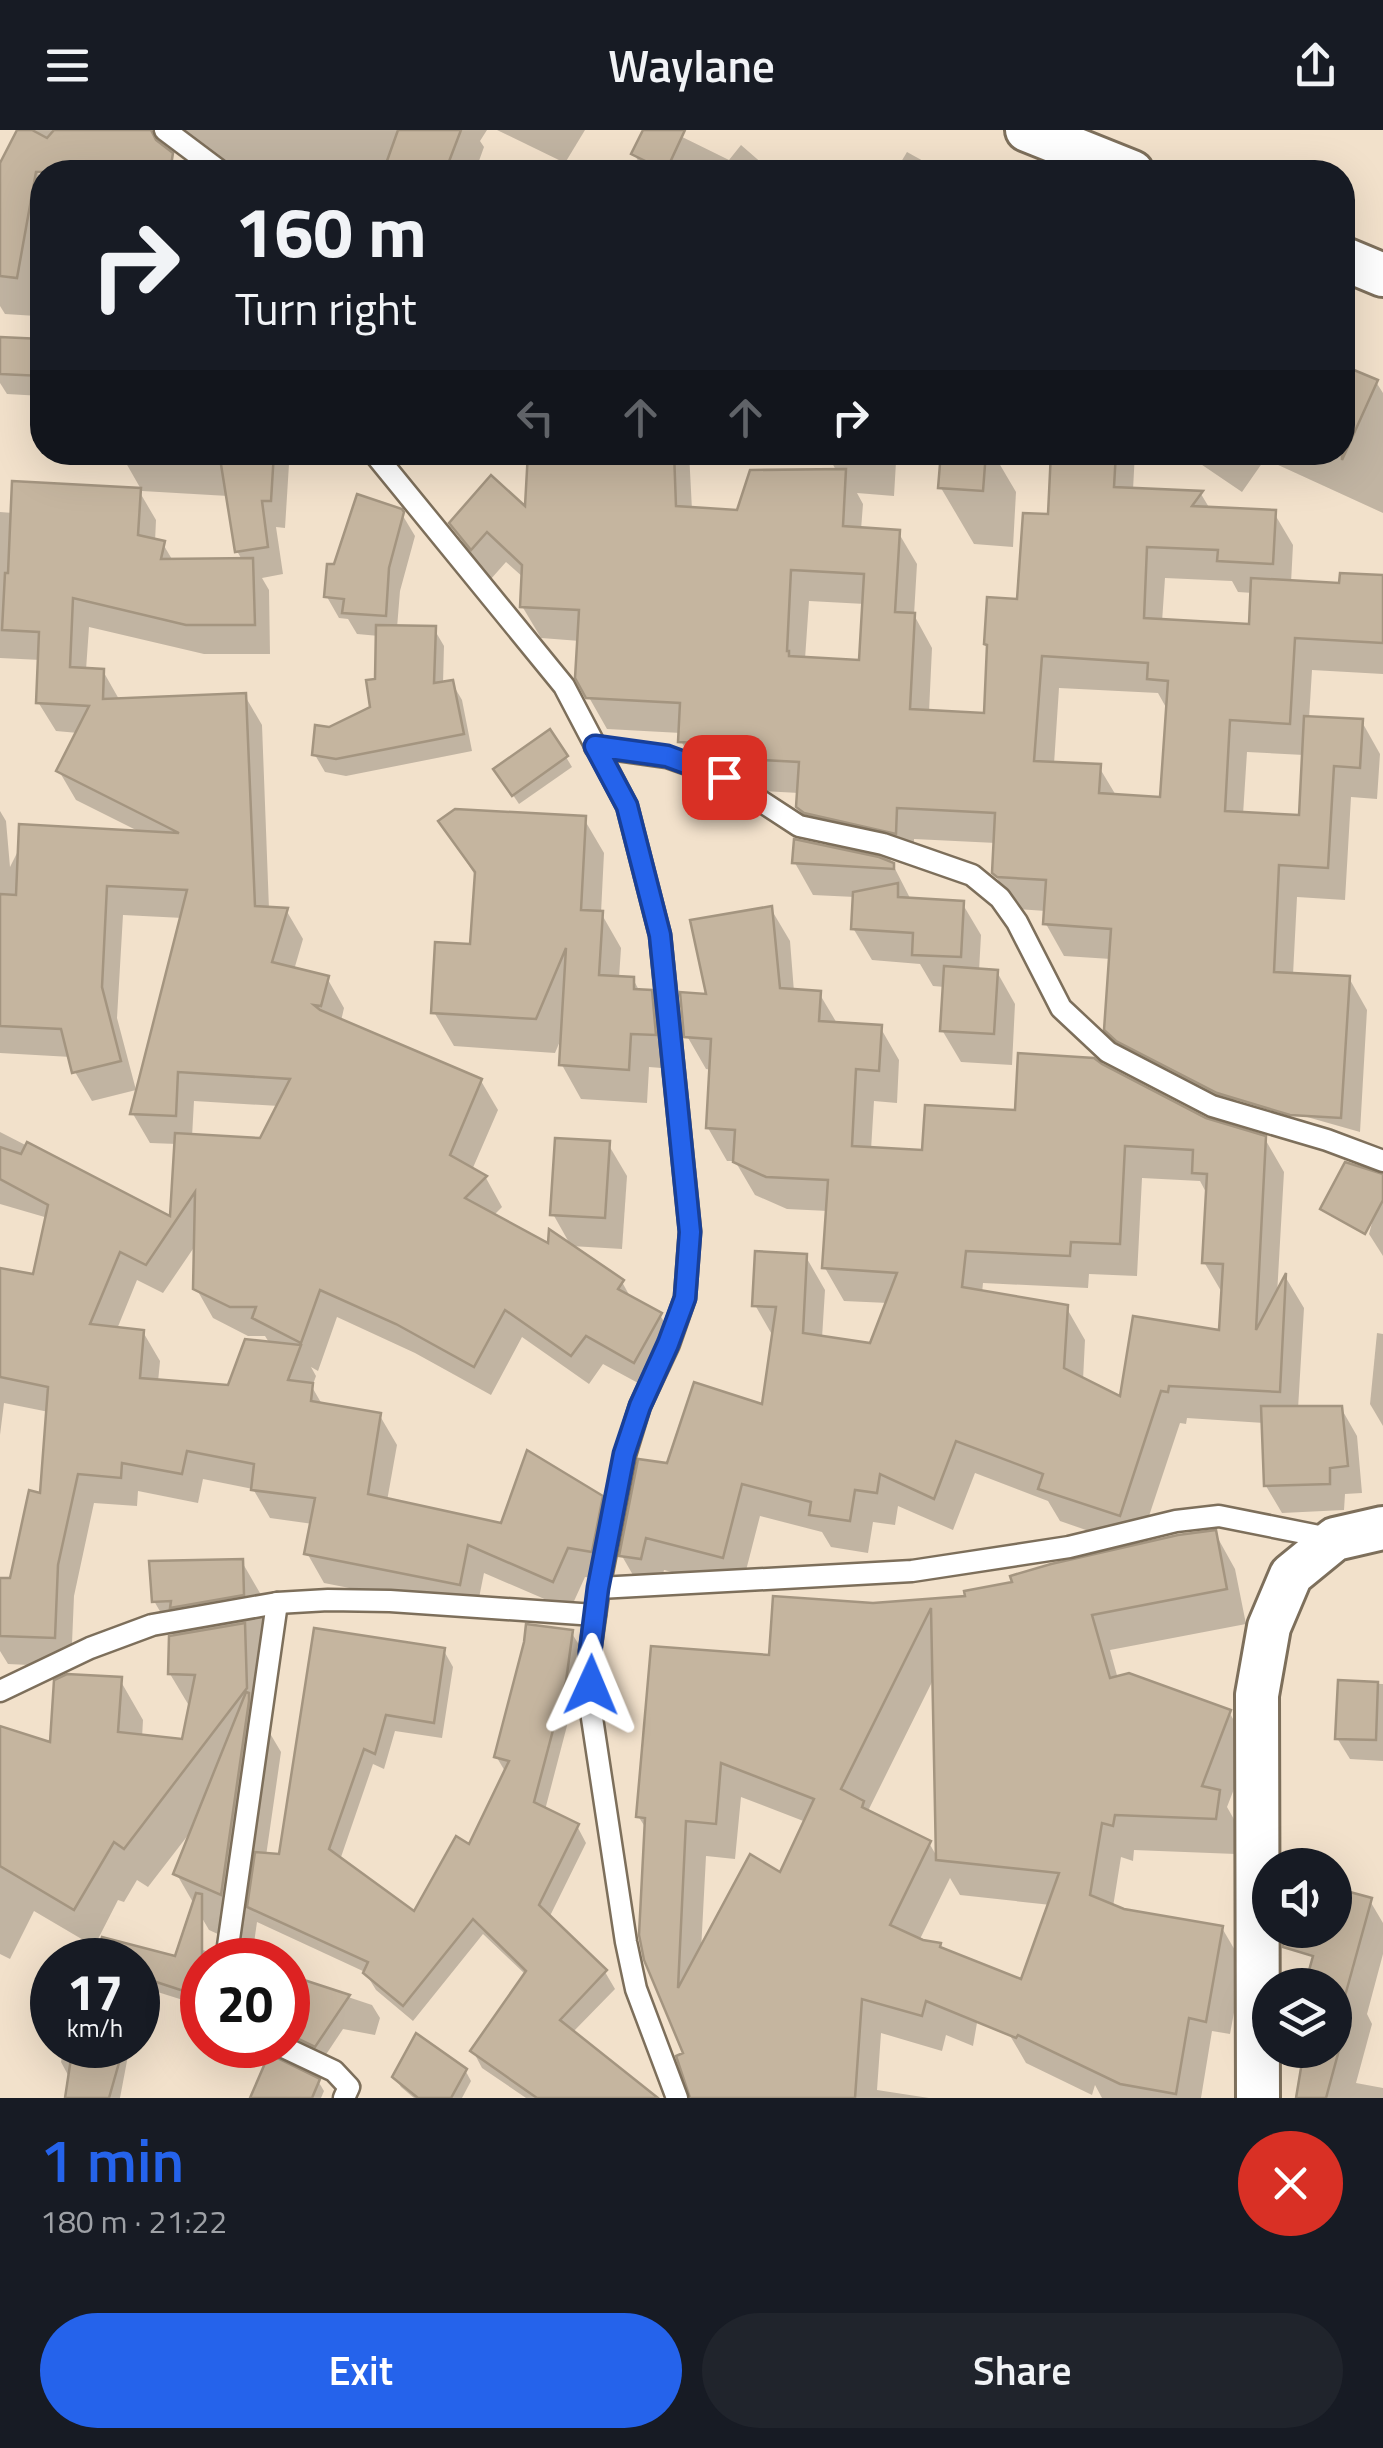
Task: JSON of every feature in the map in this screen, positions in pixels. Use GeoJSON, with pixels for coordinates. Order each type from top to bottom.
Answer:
{"type":"FeatureCollection","features":[{"type":"Feature","properties":{"kind":"street"},"geometry":{"type":"LineString","coordinates":[[1028,130],[1102,160]]}},
{"type":"Feature","properties":{"kind":"street"},"geometry":{"type":"LineString","coordinates":[[1355,263],[1383,275]]}},
{"type":"Feature","properties":{"kind":"street"},"geometry":{"type":"LineString","coordinates":[[1258,2098],[1257,1695],[1269,1627],[1291,1576],[1336,1539],[1383,1528]]}},
{"type":"Feature","properties":{"kind":"lane"},"geometry":{"type":"LineString","coordinates":[[165,130],[205,160]]}},
{"type":"Feature","properties":{"kind":"lane"},"geometry":{"type":"LineString","coordinates":[[383,465],[564,686],[627,806],[660,935],[690,1232],[685,1298],[624,1454],[590,1652],[592,1718],[626,1942],[636,1989],[677,2098]]}},
{"type":"Feature","properties":{"kind":"lane"},"geometry":{"type":"LineString","coordinates":[[595,746],[667,756],[724,777],[798,826],[883,844],[972,874],[1000,898],[1017,922],[1062,1008],[1108,1052],[1212,1106],[1383,1161]]}},
{"type":"Feature","properties":{"kind":"lane"},"geometry":{"type":"LineString","coordinates":[[598,1588],[912,1571],[1069,1547],[1219,1516],[1336,1539]]}},
{"type":"Feature","properties":{"kind":"lane"},"geometry":{"type":"LineString","coordinates":[[0,1691],[90,1648],[152,1625],[277,1603],[390,1601],[595,1614]]}},
{"type":"Feature","properties":{"kind":"lane"},"geometry":{"type":"LineString","coordinates":[[229,1938],[277,1603]]}},
{"type":"Feature","properties":{"kind":"lane"},"geometry":{"type":"LineString","coordinates":[[310,2060],[334,2072],[349,2087],[344,2098]]}},
{"type":"Feature","properties":{"kind":"building"},"geometry":{"type":"Polygon","coordinates":[[[17,130],[32,130],[47,138],[54,130],[151,130],[156,140],[173,153],[172,160],[30,160],[30,205],[17,278],[0,276],[0,163],[17,130]]]}},
{"type":"Feature","properties":{"kind":"building"},"geometry":{"type":"Polygon","coordinates":[[[398,130],[461,130],[450,160],[387,160],[398,130]]]}},
{"type":"Feature","properties":{"kind":"building"},"geometry":{"type":"Polygon","coordinates":[[[643,130],[685,130],[671,160],[643,160],[631,154],[643,130]]]}},
{"type":"Feature","properties":{"kind":"building"},"geometry":{"type":"Polygon","coordinates":[[[0,337],[30,338],[30,375],[0,374],[0,337]]]}},
{"type":"Feature","properties":{"kind":"building"},"geometry":{"type":"Polygon","coordinates":[[[1355,370],[1378,380],[1355,431],[1355,370]]]}},
{"type":"Feature","properties":{"kind":"building"},"geometry":{"type":"Polygon","coordinates":[[[221,465],[273,465],[271,501],[262,501],[268,547],[235,552],[221,465]]]}},
{"type":"Feature","properties":{"kind":"building"},"geometry":{"type":"Polygon","coordinates":[[[527,465],[674,465],[676,506],[737,510],[750,470],[846,469],[843,526],[900,530],[895,612],[915,613],[910,709],[984,713],[987,597],[1017,599],[1023,513],[1048,514],[1050,465],[1115,465],[1114,487],[1203,491],[1192,506],[1276,510],[1273,564],[1217,561],[1218,550],[1147,547],[1144,618],[1249,624],[1251,578],[1339,583],[1340,573],[1383,575],[1383,643],[1295,638],[1290,724],[1230,720],[1225,811],[1299,815],[1304,716],[1363,719],[1360,768],[1334,766],[1328,868],[1279,865],[1274,972],[1350,976],[1341,1118],[1290,1115],[1217,1093],[1116,1041],[1104,1030],[1111,929],[1043,924],[1046,880],[997,877],[992,873],[995,813],[897,808],[896,834],[804,813],[796,807],[799,762],[722,758],[723,744],[678,742],[680,703],[586,698],[575,678],[579,610],[520,607],[522,565],[487,532],[471,550],[449,523],[491,475],[525,506],[527,465]],[[791,570],[789,656],[859,660],[864,574],[791,570]],[[1042,656],[1034,761],[1101,764],[1099,793],[1160,797],[1168,681],[1147,679],[1148,663],[1042,656]]]}},
{"type":"Feature","properties":{"kind":"building"},"geometry":{"type":"Polygon","coordinates":[[[940,465],[985,465],[983,491],[938,488],[940,465]]]}},
{"type":"Feature","properties":{"kind":"building"},"geometry":{"type":"Polygon","coordinates":[[[12,481],[141,488],[138,535],[165,541],[161,559],[253,558],[255,625],[186,625],[73,598],[70,667],[104,669],[103,699],[246,693],[255,906],[288,908],[272,962],[329,976],[321,1006],[314,1005],[320,1010],[482,1079],[450,1155],[487,1176],[465,1198],[548,1243],[549,1229],[624,1280],[618,1289],[662,1313],[634,1363],[586,1336],[571,1356],[505,1310],[474,1367],[396,1324],[320,1290],[301,1343],[252,1318],[256,1307],[230,1307],[193,1289],[195,1192],[146,1265],[120,1252],[90,1324],[144,1330],[140,1378],[228,1385],[245,1339],[301,1345],[288,1380],[313,1383],[311,1401],[381,1413],[368,1494],[501,1523],[527,1450],[603,1496],[592,1552],[568,1548],[553,1582],[468,1545],[460,1585],[304,1554],[315,1498],[251,1490],[254,1464],[187,1451],[182,1474],[122,1463],[121,1478],[78,1474],[58,1565],[55,1638],[0,1636],[0,1578],[10,1578],[29,1490],[40,1493],[48,1387],[0,1377],[0,1268],[33,1274],[48,1205],[0,1179],[0,1147],[21,1154],[27,1142],[170,1216],[175,1133],[260,1138],[290,1079],[178,1072],[176,1116],[130,1114],[187,890],[107,886],[102,987],[121,1061],[72,1073],[61,1029],[0,1026],[0,894],[16,895],[19,824],[179,833],[56,771],[89,706],[36,703],[39,632],[2,630],[12,481]]]}},
{"type":"Feature","properties":{"kind":"building"},"geometry":{"type":"Polygon","coordinates":[[[357,494],[404,512],[389,568],[386,616],[342,613],[344,599],[324,597],[327,564],[334,564],[357,494]]]}},
{"type":"Feature","properties":{"kind":"building"},"geometry":{"type":"Polygon","coordinates":[[[376,625],[436,626],[434,683],[453,680],[464,734],[336,759],[312,755],[315,725],[329,727],[370,707],[366,680],[375,679],[376,625]]]}},
{"type":"Feature","properties":{"kind":"building"},"geometry":{"type":"Polygon","coordinates":[[[550,729],[568,756],[512,796],[493,769],[550,729]]]}},
{"type":"Feature","properties":{"kind":"building"},"geometry":{"type":"Polygon","coordinates":[[[455,809],[586,816],[581,910],[603,911],[599,975],[634,977],[634,989],[652,990],[656,1035],[631,1034],[629,1070],[559,1065],[566,948],[536,1019],[431,1013],[435,942],[470,944],[475,872],[438,821],[455,809]]]}},
{"type":"Feature","properties":{"kind":"building"},"geometry":{"type":"Polygon","coordinates":[[[794,839],[879,857],[894,863],[894,869],[792,863],[794,839]]]}},
{"type":"Feature","properties":{"kind":"building"},"geometry":{"type":"Polygon","coordinates":[[[898,883],[898,897],[964,901],[961,957],[912,955],[913,933],[851,929],[853,892],[898,883]]]}},
{"type":"Feature","properties":{"kind":"building"},"geometry":{"type":"Polygon","coordinates":[[[772,906],[780,988],[821,991],[819,1021],[882,1025],[879,1071],[856,1069],[852,1146],[922,1150],[925,1105],[1015,1110],[1018,1053],[1094,1058],[1206,1118],[1266,1136],[1256,1330],[1286,1273],[1280,1392],[1169,1386],[1168,1392],[1161,1391],[1120,1516],[1038,1489],[1043,1474],[956,1441],[934,1499],[880,1474],[877,1493],[855,1490],[850,1521],[809,1515],[811,1502],[742,1484],[723,1558],[646,1538],[641,1559],[619,1556],[638,1459],[667,1463],[694,1382],[762,1404],[776,1307],[752,1306],[755,1251],[807,1254],[803,1333],[870,1343],[897,1273],[822,1268],[828,1180],[766,1177],[733,1162],[735,1130],[706,1128],[711,1039],[684,1037],[680,992],[706,994],[690,920],[772,906]],[[1125,1146],[1120,1244],[1071,1242],[1070,1256],[966,1251],[962,1287],[1068,1305],[1064,1368],[1120,1396],[1133,1316],[1219,1330],[1223,1264],[1202,1263],[1207,1174],[1192,1173],[1193,1150],[1125,1146]]]}},
{"type":"Feature","properties":{"kind":"building"},"geometry":{"type":"Polygon","coordinates":[[[944,966],[998,970],[994,1034],[940,1031],[944,966]]]}},
{"type":"Feature","properties":{"kind":"building"},"geometry":{"type":"Polygon","coordinates":[[[555,1138],[610,1141],[605,1218],[550,1215],[555,1138]]]}},
{"type":"Feature","properties":{"kind":"building"},"geometry":{"type":"Polygon","coordinates":[[[1345,1162],[1383,1174],[1383,1200],[1365,1234],[1320,1209],[1345,1162]]]}},
{"type":"Feature","properties":{"kind":"building"},"geometry":{"type":"Polygon","coordinates":[[[1261,1406],[1342,1406],[1348,1466],[1330,1468],[1330,1484],[1264,1486],[1261,1406]]]}},
{"type":"Feature","properties":{"kind":"building"},"geometry":{"type":"Polygon","coordinates":[[[1216,1530],[1227,1589],[1092,1615],[1110,1678],[1129,1673],[1231,1710],[1202,1786],[1220,1790],[1216,1819],[1115,1815],[1113,1826],[1102,1823],[1090,1895],[1124,1909],[1223,1926],[1206,2022],[1189,2018],[1176,2094],[1120,2084],[1018,2035],[1016,2038],[926,2001],[922,2016],[862,1999],[855,2098],[690,2098],[676,2056],[683,2053],[644,1960],[639,1935],[645,1818],[636,1817],[651,1646],[769,1655],[773,1596],[873,1603],[965,1596],[964,1591],[1012,1582],[1010,1576],[1051,1564],[1216,1530]],[[931,1608],[841,1789],[864,1801],[862,1807],[931,1841],[890,1925],[1021,1979],[1059,1873],[936,1860],[931,1608]],[[721,1763],[716,1824],[686,1821],[678,1988],[750,1854],[780,1872],[814,1799],[721,1763]]]}},
{"type":"Feature","properties":{"kind":"building"},"geometry":{"type":"Polygon","coordinates":[[[243,1559],[244,1595],[170,1608],[171,1601],[152,1602],[149,1561],[243,1559]]]}},
{"type":"Feature","properties":{"kind":"building"},"geometry":{"type":"Polygon","coordinates":[[[245,1623],[247,1688],[124,1849],[114,1842],[74,1910],[0,1866],[0,1726],[50,1742],[54,1680],[67,1674],[122,1677],[118,1732],[182,1739],[195,1675],[168,1674],[169,1636],[245,1623]]]}},
{"type":"Feature","properties":{"kind":"building"},"geometry":{"type":"Polygon","coordinates":[[[526,1624],[573,1630],[566,1681],[534,1802],[579,1824],[539,1905],[607,1970],[560,2020],[658,2098],[537,2098],[470,2051],[526,1971],[473,1919],[403,2006],[363,1973],[368,1962],[247,1907],[255,1852],[279,1854],[314,1628],[445,1648],[434,1723],[386,1715],[375,1754],[364,1749],[329,1849],[414,1911],[456,1836],[469,1844],[509,1761],[494,1757],[526,1624]]]}},
{"type":"Feature","properties":{"kind":"building"},"geometry":{"type":"Polygon","coordinates":[[[1338,1680],[1378,1682],[1376,1740],[1335,1739],[1338,1680]]]}},
{"type":"Feature","properties":{"kind":"building"},"geometry":{"type":"Polygon","coordinates":[[[246,1692],[249,1701],[221,1895],[173,1874],[246,1692]]]}},
{"type":"Feature","properties":{"kind":"building"},"geometry":{"type":"Polygon","coordinates":[[[196,1893],[202,1894],[202,1938],[181,1938],[196,1893]]]}},
{"type":"Feature","properties":{"kind":"building"},"geometry":{"type":"Polygon","coordinates":[[[1352,1893],[1372,1898],[1352,1971],[1310,1968],[1313,1956],[1286,1948],[1352,1948],[1352,1893]]]}},
{"type":"Feature","properties":{"kind":"building"},"geometry":{"type":"Polygon","coordinates":[[[180,1941],[180,1990],[160,1983],[160,1952],[175,1956],[180,1941]]]}},
{"type":"Feature","properties":{"kind":"building"},"geometry":{"type":"Polygon","coordinates":[[[310,1982],[350,1995],[315,2047],[310,2045],[310,1982]]]}},
{"type":"Feature","properties":{"kind":"building"},"geometry":{"type":"Polygon","coordinates":[[[416,2033],[467,2069],[451,2098],[418,2098],[392,2077],[416,2033]]]}},
{"type":"Feature","properties":{"kind":"building"},"geometry":{"type":"Polygon","coordinates":[[[70,2068],[117,2068],[109,2098],[65,2098],[70,2068]]]}},
{"type":"Feature","properties":{"kind":"building"},"geometry":{"type":"Polygon","coordinates":[[[263,2068],[298,2068],[320,2079],[312,2098],[250,2098],[263,2068]]]}},
{"type":"Feature","properties":{"kind":"building"},"geometry":{"type":"Polygon","coordinates":[[[1301,2068],[1334,2068],[1326,2098],[1296,2098],[1301,2068]]]}},
{"type":"Feature","properties":{"kind":"route"},"geometry":{"type":"LineString","coordinates":[[591,1685],[590,1652],[598,1588],[624,1454],[685,1298],[690,1232],[660,935],[627,806],[595,746],[667,756],[724,777]]}}]}
